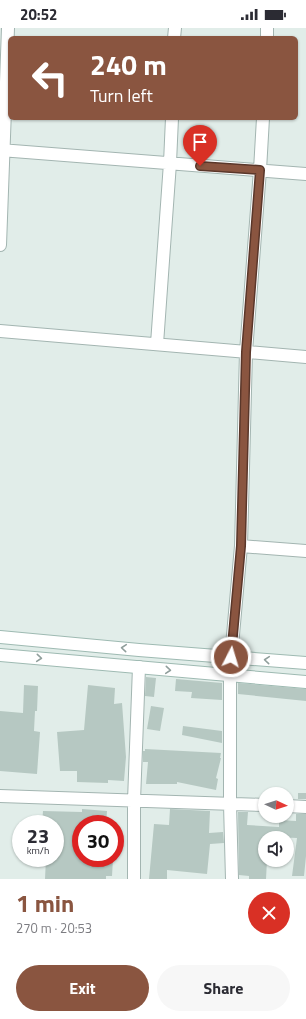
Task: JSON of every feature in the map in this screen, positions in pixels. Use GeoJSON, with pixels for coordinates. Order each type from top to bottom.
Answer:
{"type":"FeatureCollection","features":[{"type":"Feature","properties":{"kind":"street"},"geometry":{"type":"LineString","coordinates":[[0,245],[2,150],[8,28]]}},
{"type":"Feature","properties":{"kind":"street"},"geometry":{"type":"LineString","coordinates":[[156,344],[172,120]]}},
{"type":"Feature","properties":{"kind":"street"},"geometry":{"type":"LineString","coordinates":[[231,657],[241,546],[246,352],[263,120]]}},
{"type":"Feature","properties":{"kind":"street"},"geometry":{"type":"LineString","coordinates":[[2,150],[306,174]]}},
{"type":"Feature","properties":{"kind":"street"},"geometry":{"type":"LineString","coordinates":[[0,331],[306,357]]}},
{"type":"Feature","properties":{"kind":"street"},"geometry":{"type":"LineString","coordinates":[[241,546],[306,551]]}},
{"type":"Feature","properties":{"kind":"street"},"geometry":{"type":"LineString","coordinates":[[0,637],[306,663]]}},
{"type":"Feature","properties":{"kind":"street"},"geometry":{"type":"LineString","coordinates":[[0,655],[306,682]]}},
{"type":"Feature","properties":{"kind":"street"},"geometry":{"type":"LineString","coordinates":[[134,879],[134,801],[139,668]]}},
{"type":"Feature","properties":{"kind":"street"},"geometry":{"type":"LineString","coordinates":[[230,675],[230,804],[232,879]]}},
{"type":"Feature","properties":{"kind":"street"},"geometry":{"type":"LineString","coordinates":[[0,796],[258,805]]}},
{"type":"Feature","properties":{"kind":"street"},"geometry":{"type":"LineString","coordinates":[[294,806],[306,807]]}},
{"type":"Feature","properties":{"kind":"building"},"geometry":{"type":"Polygon","coordinates":[[[146,677],[156,678],[154,697],[145,696],[146,677]]]}},
{"type":"Feature","properties":{"kind":"building"},"geometry":{"type":"Polygon","coordinates":[[[176,679],[222,683],[222,700],[191,698],[192,692],[175,691],[176,679]]]}},
{"type":"Feature","properties":{"kind":"building"},"geometry":{"type":"Polygon","coordinates":[[[238,683],[306,689],[306,701],[238,694],[238,683]]]}},
{"type":"Feature","properties":{"kind":"building"},"geometry":{"type":"Polygon","coordinates":[[[24,685],[38,686],[37,711],[35,711],[34,731],[40,732],[37,774],[0,771],[0,711],[23,713],[24,685]]]}},
{"type":"Feature","properties":{"kind":"building"},"geometry":{"type":"Polygon","coordinates":[[[88,685],[115,688],[114,704],[122,703],[126,757],[124,781],[108,780],[108,783],[77,782],[77,771],[60,771],[57,732],[84,730],[88,685]]]}},
{"type":"Feature","properties":{"kind":"building"},"geometry":{"type":"Polygon","coordinates":[[[151,706],[164,708],[160,731],[147,729],[151,706]]]}},
{"type":"Feature","properties":{"kind":"building"},"geometry":{"type":"Polygon","coordinates":[[[183,726],[222,731],[222,743],[182,735],[183,726]]]}},
{"type":"Feature","properties":{"kind":"building"},"geometry":{"type":"Polygon","coordinates":[[[145,749],[221,753],[216,778],[218,779],[216,790],[177,782],[177,784],[146,784],[148,762],[143,762],[143,751],[145,751],[145,749]]]}},
{"type":"Feature","properties":{"kind":"building"},"geometry":{"type":"Polygon","coordinates":[[[298,793],[306,793],[306,799],[298,799],[298,793]]]}},
{"type":"Feature","properties":{"kind":"building"},"geometry":{"type":"Polygon","coordinates":[[[82,809],[107,811],[107,815],[72,815],[72,867],[113,867],[112,876],[106,876],[106,879],[45,879],[46,867],[64,867],[64,815],[43,815],[43,811],[82,812],[82,809]]]}},
{"type":"Feature","properties":{"kind":"building"},"geometry":{"type":"Polygon","coordinates":[[[170,809],[210,811],[209,833],[223,832],[224,843],[210,844],[207,874],[167,870],[167,879],[149,879],[154,824],[169,825],[170,809]]]}},
{"type":"Feature","properties":{"kind":"building"},"geometry":{"type":"Polygon","coordinates":[[[238,812],[248,812],[247,825],[279,827],[279,823],[294,823],[294,821],[296,821],[296,814],[306,814],[306,856],[304,876],[292,876],[297,838],[294,838],[294,831],[258,831],[258,867],[267,867],[266,879],[249,879],[249,876],[239,875],[238,812]]]}},
{"type":"Feature","properties":{"kind":"route"},"geometry":{"type":"LineString","coordinates":[[200,166],[260,170],[246,352],[241,546],[231,657]]}}]}
